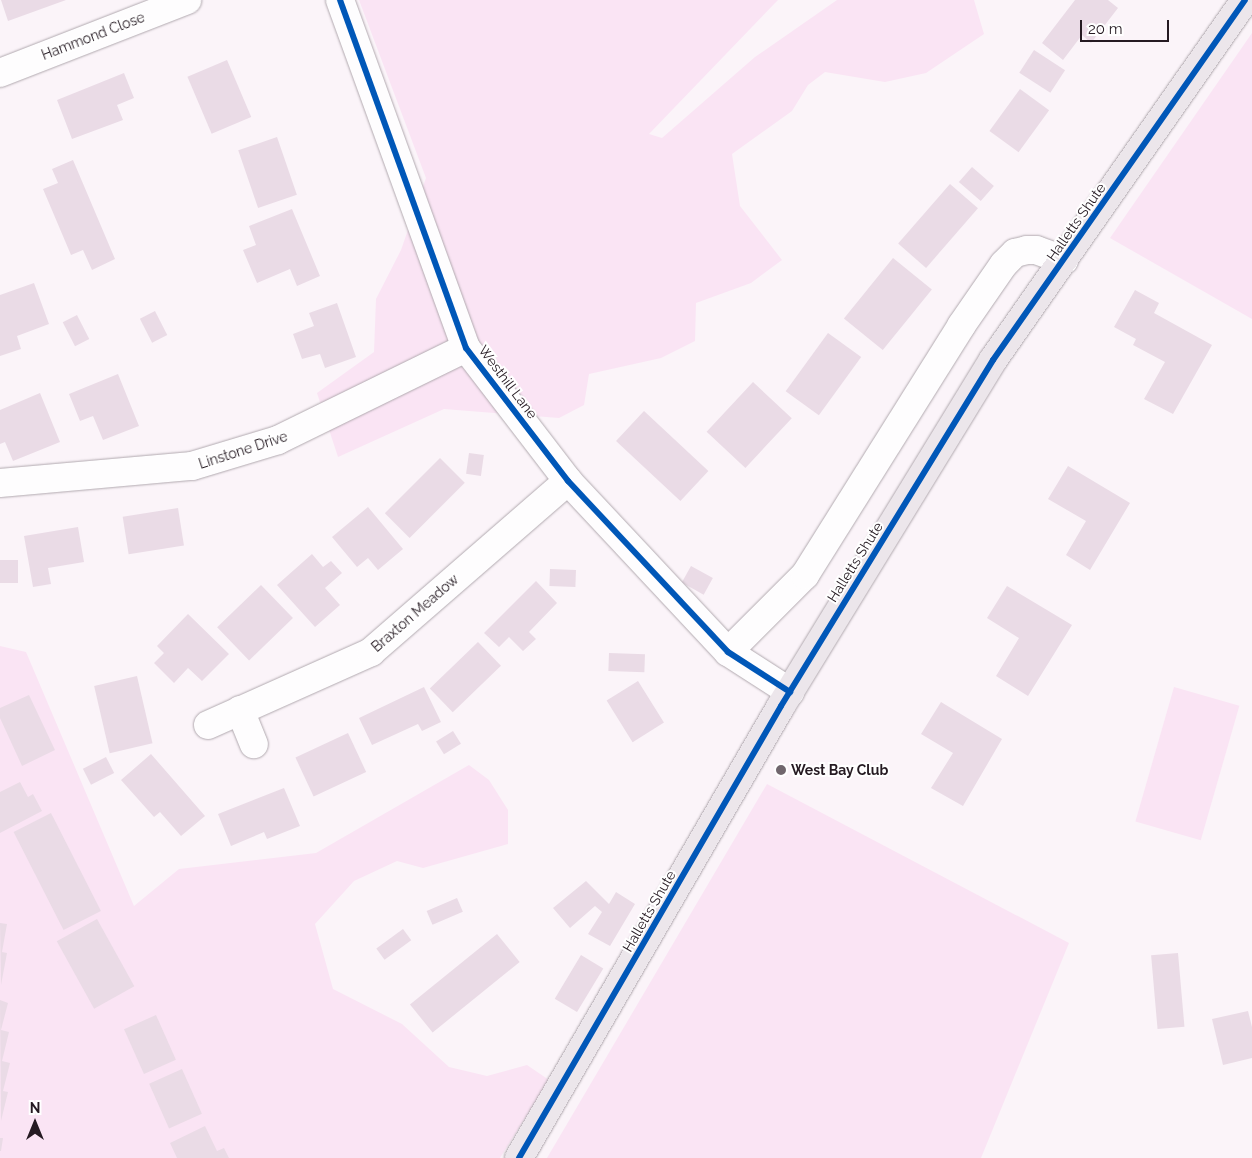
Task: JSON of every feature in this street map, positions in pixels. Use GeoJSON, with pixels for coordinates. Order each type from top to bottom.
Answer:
{"type":"FeatureCollection","features":[{"type":"Feature","properties":{"kind":"main road","name":"Halletts Shute"},"geometry":{"type":"LineString","coordinates":[[519,1158],[790,692],[993,360],[1245,0]]}},
{"type":"Feature","properties":{"kind":"street","name":"Hammond Close"},"geometry":{"type":"LineString","coordinates":[[0,72],[187,0]]}},
{"type":"Feature","properties":{"kind":"street","name":"Westhill Lane"},"geometry":{"type":"LineString","coordinates":[[340,0],[466,348],[568,481],[728,652],[790,692]]}},
{"type":"Feature","properties":{"kind":"street"},"geometry":{"type":"LineString","coordinates":[[728,652],[805,574],[961,326],[1004,264],[1015,253],[1027,250],[1036,250],[1064,260]]}},
{"type":"Feature","properties":{"kind":"street","name":"Linstone Drive"},"geometry":{"type":"LineString","coordinates":[[0,483],[192,466],[278,440],[466,348]]}},
{"type":"Feature","properties":{"kind":"street","name":"Braxton Meadow"},"geometry":{"type":"LineString","coordinates":[[208,725],[371,652],[568,481]]}},
{"type":"Feature","properties":{"kind":"street"},"geometry":{"type":"LineString","coordinates":[[240,710],[254,744]]}},
{"type":"Feature","properties":{"kind":"shaded area"},"geometry":{"type":"Polygon","coordinates":[[[359,0],[778,0],[649,134],[662,138],[755,57],[837,0],[974,0],[984,34],[926,73],[885,82],[825,72],[808,85],[792,111],[732,154],[740,206],[782,260],[751,283],[696,303],[695,341],[661,358],[589,374],[584,405],[559,418],[444,409],[338,457],[317,393],[374,352],[376,299],[401,250],[426,178],[359,0]]]}},
{"type":"Feature","properties":{"kind":"shaded area"},"geometry":{"type":"Polygon","coordinates":[[[1252,33],[1252,319],[1110,238],[1252,33]]]}},
{"type":"Feature","properties":{"kind":"shaded area"},"geometry":{"type":"Polygon","coordinates":[[[0,646],[26,652],[134,906],[179,869],[316,853],[469,765],[489,780],[508,810],[508,844],[423,868],[397,861],[354,881],[315,924],[333,989],[402,1024],[449,1067],[487,1076],[527,1065],[549,1080],[500,1158],[0,1158],[0,646]]]}},
{"type":"Feature","properties":{"kind":"shaded area"},"geometry":{"type":"Polygon","coordinates":[[[1174,687],[1239,706],[1201,840],[1135,822],[1174,687]]]}},
{"type":"Feature","properties":{"kind":"shaded area"},"geometry":{"type":"Polygon","coordinates":[[[767,784],[1069,943],[981,1158],[547,1158],[767,784]]]}},
{"type":"Feature","properties":{"kind":"building"},"geometry":{"type":"Polygon","coordinates":[[[1,0],[66,0],[8,21],[1,0]]]}},
{"type":"Feature","properties":{"kind":"building"},"geometry":{"type":"Polygon","coordinates":[[[1075,0],[1108,0],[1118,8],[1091,43],[1082,35],[1063,60],[1042,43],[1075,0]]]}},
{"type":"Feature","properties":{"kind":"building"},"geometry":{"type":"Polygon","coordinates":[[[1034,50],[1065,70],[1050,93],[1019,73],[1034,50]]]}},
{"type":"Feature","properties":{"kind":"building"},"geometry":{"type":"Polygon","coordinates":[[[227,60],[251,117],[212,134],[187,77],[227,60]]]}},
{"type":"Feature","properties":{"kind":"building"},"geometry":{"type":"Polygon","coordinates":[[[124,73],[134,98],[117,105],[123,120],[72,139],[57,100],[124,73]]]}},
{"type":"Feature","properties":{"kind":"building"},"geometry":{"type":"Polygon","coordinates":[[[1020,89],[1049,110],[1019,152],[989,131],[1020,89]]]}},
{"type":"Feature","properties":{"kind":"building"},"geometry":{"type":"Polygon","coordinates":[[[277,137],[297,195],[258,208],[238,150],[277,137]]]}},
{"type":"Feature","properties":{"kind":"building"},"geometry":{"type":"Polygon","coordinates":[[[73,160],[115,259],[92,270],[83,250],[71,255],[43,189],[58,183],[52,169],[73,160]]]}},
{"type":"Feature","properties":{"kind":"building"},"geometry":{"type":"Polygon","coordinates":[[[972,167],[994,186],[981,201],[959,182],[972,167]]]}},
{"type":"Feature","properties":{"kind":"building"},"geometry":{"type":"Polygon","coordinates":[[[950,184],[978,208],[926,268],[898,244],[950,184]]]}},
{"type":"Feature","properties":{"kind":"building"},"geometry":{"type":"Polygon","coordinates":[[[292,209],[320,276],[297,286],[290,269],[257,283],[243,250],[256,245],[249,226],[292,209]]]}},
{"type":"Feature","properties":{"kind":"building"},"geometry":{"type":"Polygon","coordinates":[[[893,258],[932,289],[883,350],[844,319],[893,258]]]}},
{"type":"Feature","properties":{"kind":"building"},"geometry":{"type":"Polygon","coordinates":[[[34,283],[49,324],[17,336],[21,349],[0,356],[0,295],[34,283]]]}},
{"type":"Feature","properties":{"kind":"building"},"geometry":{"type":"Polygon","coordinates":[[[1135,290],[1159,303],[1154,313],[1212,345],[1173,414],[1144,399],[1165,362],[1133,345],[1136,339],[1114,327],[1135,290]]]}},
{"type":"Feature","properties":{"kind":"building"},"geometry":{"type":"Polygon","coordinates":[[[337,303],[356,357],[325,368],[320,354],[302,359],[293,334],[314,326],[309,313],[337,303]]]}},
{"type":"Feature","properties":{"kind":"building"},"geometry":{"type":"Polygon","coordinates":[[[155,311],[167,335],[152,343],[140,319],[155,311]]]}},
{"type":"Feature","properties":{"kind":"building"},"geometry":{"type":"Polygon","coordinates":[[[77,315],[89,339],[75,346],[63,322],[77,315]]]}},
{"type":"Feature","properties":{"kind":"building"},"geometry":{"type":"Polygon","coordinates":[[[828,333],[861,357],[819,415],[786,391],[828,333]]]}},
{"type":"Feature","properties":{"kind":"building"},"geometry":{"type":"Polygon","coordinates":[[[118,374],[139,426],[103,440],[93,416],[80,421],[69,394],[118,374]]]}},
{"type":"Feature","properties":{"kind":"building"},"geometry":{"type":"Polygon","coordinates":[[[753,382],[792,418],[745,468],[707,432],[753,382]]]}},
{"type":"Feature","properties":{"kind":"building"},"geometry":{"type":"Polygon","coordinates":[[[40,393],[60,442],[13,461],[5,442],[0,444],[0,410],[40,393]]]}},
{"type":"Feature","properties":{"kind":"building"},"geometry":{"type":"Polygon","coordinates":[[[644,411],[708,471],[680,501],[616,441],[644,411]]]}},
{"type":"Feature","properties":{"kind":"building"},"geometry":{"type":"Polygon","coordinates":[[[469,453],[484,455],[481,476],[466,474],[469,453]]]}},
{"type":"Feature","properties":{"kind":"building"},"geometry":{"type":"Polygon","coordinates":[[[440,458],[465,483],[410,538],[385,513],[440,458]]]}},
{"type":"Feature","properties":{"kind":"building"},"geometry":{"type":"Polygon","coordinates":[[[1068,466],[1130,503],[1090,570],[1066,555],[1086,521],[1048,499],[1068,466]]]}},
{"type":"Feature","properties":{"kind":"building"},"geometry":{"type":"Polygon","coordinates":[[[368,507],[403,549],[378,570],[368,558],[357,567],[332,537],[368,507]]]}},
{"type":"Feature","properties":{"kind":"building"},"geometry":{"type":"Polygon","coordinates":[[[178,508],[184,546],[129,554],[123,517],[178,508]]]}},
{"type":"Feature","properties":{"kind":"building"},"geometry":{"type":"Polygon","coordinates":[[[78,527],[84,562],[48,568],[51,584],[33,587],[24,536],[78,527]]]}},
{"type":"Feature","properties":{"kind":"building"},"geometry":{"type":"Polygon","coordinates":[[[312,554],[323,567],[331,561],[342,573],[325,588],[340,605],[315,627],[277,585],[312,554]]]}},
{"type":"Feature","properties":{"kind":"building"},"geometry":{"type":"Polygon","coordinates":[[[0,560],[18,560],[18,583],[0,583],[0,560]]]}},
{"type":"Feature","properties":{"kind":"building"},"geometry":{"type":"Polygon","coordinates":[[[691,566],[713,578],[704,595],[682,583],[691,566]]]}},
{"type":"Feature","properties":{"kind":"building"},"geometry":{"type":"Polygon","coordinates":[[[550,569],[576,570],[575,587],[549,586],[550,569]]]}},
{"type":"Feature","properties":{"kind":"building"},"geometry":{"type":"Polygon","coordinates":[[[536,581],[557,603],[529,632],[536,639],[523,651],[509,637],[499,647],[484,633],[536,581]]]}},
{"type":"Feature","properties":{"kind":"building"},"geometry":{"type":"Polygon","coordinates":[[[261,585],[293,618],[249,660],[217,627],[261,585]]]}},
{"type":"Feature","properties":{"kind":"building"},"geometry":{"type":"Polygon","coordinates":[[[1007,586],[1072,625],[1028,696],[996,676],[1019,638],[987,618],[1007,586]]]}},
{"type":"Feature","properties":{"kind":"building"},"geometry":{"type":"Polygon","coordinates":[[[188,614],[229,654],[202,681],[188,668],[174,683],[154,663],[164,653],[157,646],[188,614]]]}},
{"type":"Feature","properties":{"kind":"building"},"geometry":{"type":"Polygon","coordinates":[[[478,642],[501,666],[453,712],[430,689],[478,642]]]}},
{"type":"Feature","properties":{"kind":"building"},"geometry":{"type":"Polygon","coordinates":[[[609,653],[645,654],[644,672],[608,671],[609,653]]]}},
{"type":"Feature","properties":{"kind":"building"},"geometry":{"type":"Polygon","coordinates":[[[137,676],[153,743],[110,753],[94,686],[137,676]]]}},
{"type":"Feature","properties":{"kind":"building"},"geometry":{"type":"Polygon","coordinates":[[[638,681],[664,723],[633,742],[607,701],[638,681]]]}},
{"type":"Feature","properties":{"kind":"building"},"geometry":{"type":"Polygon","coordinates":[[[424,687],[441,722],[422,731],[418,724],[372,745],[359,718],[424,687]]]}},
{"type":"Feature","properties":{"kind":"building"},"geometry":{"type":"Polygon","coordinates":[[[29,695],[55,750],[22,766],[0,718],[0,708],[29,695]]]}},
{"type":"Feature","properties":{"kind":"building"},"geometry":{"type":"Polygon","coordinates":[[[941,702],[1002,739],[963,806],[931,788],[953,753],[921,734],[941,702]]]}},
{"type":"Feature","properties":{"kind":"building"},"geometry":{"type":"Polygon","coordinates":[[[453,731],[461,744],[444,754],[436,742],[453,731]]]}},
{"type":"Feature","properties":{"kind":"building"},"geometry":{"type":"Polygon","coordinates":[[[348,733],[366,772],[314,796],[295,758],[348,733]]]}},
{"type":"Feature","properties":{"kind":"building"},"geometry":{"type":"Polygon","coordinates":[[[151,754],[205,816],[181,836],[160,812],[154,817],[121,780],[151,754]]]}},
{"type":"Feature","properties":{"kind":"building"},"geometry":{"type":"Polygon","coordinates":[[[106,757],[114,773],[91,785],[83,769],[106,757]]]}},
{"type":"Feature","properties":{"kind":"building"},"geometry":{"type":"Polygon","coordinates":[[[20,782],[28,797],[33,794],[42,811],[0,833],[0,792],[20,782]]]}},
{"type":"Feature","properties":{"kind":"building"},"geometry":{"type":"Polygon","coordinates":[[[284,788],[300,826],[267,839],[264,832],[231,846],[218,814],[284,788]]]}},
{"type":"Feature","properties":{"kind":"building"},"geometry":{"type":"Polygon","coordinates":[[[51,813],[101,911],[64,930],[14,832],[51,813]]]}},
{"type":"Feature","properties":{"kind":"building"},"geometry":{"type":"Polygon","coordinates":[[[586,881],[609,904],[616,892],[635,904],[610,946],[588,934],[602,912],[595,906],[570,928],[553,908],[586,881]]]}},
{"type":"Feature","properties":{"kind":"building"},"geometry":{"type":"Polygon","coordinates":[[[457,898],[463,912],[432,925],[427,911],[457,898]]]}},
{"type":"Feature","properties":{"kind":"building"},"geometry":{"type":"Polygon","coordinates":[[[97,919],[134,986],[94,1009],[57,941],[97,919]]]}},
{"type":"Feature","properties":{"kind":"building"},"geometry":{"type":"Polygon","coordinates":[[[0,923],[7,924],[2,952],[7,953],[1,985],[0,923]]]}},
{"type":"Feature","properties":{"kind":"building"},"geometry":{"type":"Polygon","coordinates":[[[403,929],[411,940],[385,960],[376,948],[403,929]]]}},
{"type":"Feature","properties":{"kind":"building"},"geometry":{"type":"Polygon","coordinates":[[[497,934],[520,962],[433,1032],[410,1004],[497,934]]]}},
{"type":"Feature","properties":{"kind":"building"},"geometry":{"type":"Polygon","coordinates":[[[1178,953],[1184,1027],[1158,1029],[1151,955],[1178,953]]]}},
{"type":"Feature","properties":{"kind":"building"},"geometry":{"type":"Polygon","coordinates":[[[581,955],[603,968],[577,1012],[555,999],[581,955]]]}},
{"type":"Feature","properties":{"kind":"building"},"geometry":{"type":"Polygon","coordinates":[[[0,1000],[8,1003],[1,1030],[9,1032],[2,1061],[10,1063],[3,1091],[8,1092],[1,1121],[0,1000]]]}},
{"type":"Feature","properties":{"kind":"building"},"geometry":{"type":"Polygon","coordinates":[[[1248,1011],[1252,1027],[1252,1058],[1223,1065],[1212,1019],[1248,1011]]]}},
{"type":"Feature","properties":{"kind":"building"},"geometry":{"type":"Polygon","coordinates":[[[156,1015],[176,1060],[144,1074],[124,1029],[156,1015]]]}},
{"type":"Feature","properties":{"kind":"building"},"geometry":{"type":"Polygon","coordinates":[[[182,1069],[202,1114],[169,1128],[149,1084],[182,1069]]]}},
{"type":"Feature","properties":{"kind":"building"},"geometry":{"type":"Polygon","coordinates":[[[205,1126],[217,1151],[224,1148],[229,1158],[177,1158],[170,1143],[205,1126]]]}},
{"type":"Feature","properties":{"kind":"building"},"geometry":{"type":"Polygon","coordinates":[[[0,1138],[3,1138],[1,1151],[0,1151],[0,1138]]]}},
{"type":"Feature","properties":{"kind":"cycle path"},"geometry":{"type":"LineString","coordinates":[[340,0],[466,348],[568,481],[728,652],[790,692]]}},
{"type":"Feature","properties":{"kind":"cycle path"},"geometry":{"type":"LineString","coordinates":[[519,1158],[781,706],[993,360],[1245,0]]}},
{"type":"Feature","properties":{"kind":"place","name":"West Bay Club"},"geometry":{"type":"Point","coordinates":[781,770]}}]}
